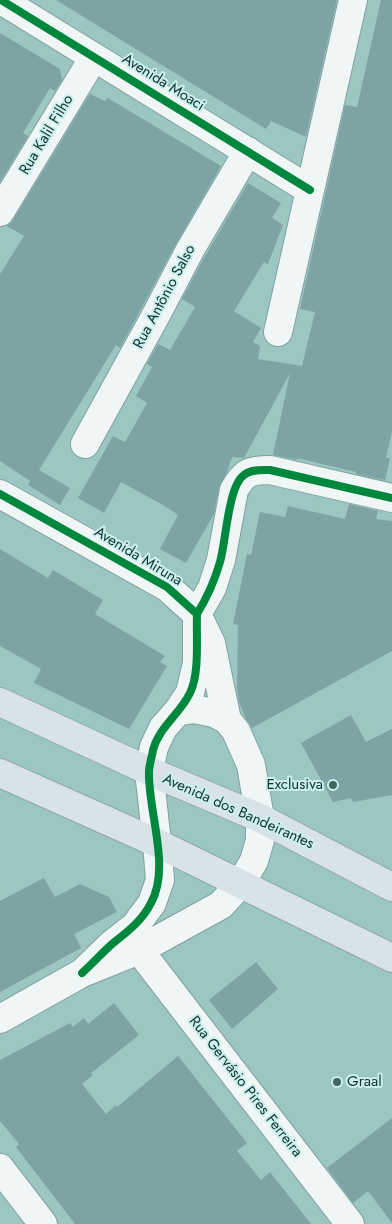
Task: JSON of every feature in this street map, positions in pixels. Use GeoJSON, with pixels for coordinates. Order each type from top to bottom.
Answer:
{"type":"FeatureCollection","features":[{"type":"Feature","properties":{"kind":"highway","name":"Avenida dos Bandeirantes"},"geometry":{"type":"LineString","coordinates":[[0,702],[148,771],[260,818],[392,887]]}},
{"type":"Feature","properties":{"kind":"highway"},"geometry":{"type":"LineString","coordinates":[[0,773],[157,844],[392,958]]}},
{"type":"Feature","properties":{"kind":"street","name":"Avenida Moaci"},"geometry":{"type":"LineString","coordinates":[[0,0],[310,190]]}},
{"type":"Feature","properties":{"kind":"street"},"geometry":{"type":"LineString","coordinates":[[278,332],[353,0]]}},
{"type":"Feature","properties":{"kind":"street","name":"Rua Kalil Filho"},"geometry":{"type":"LineString","coordinates":[[0,212],[94,57]]}},
{"type":"Feature","properties":{"kind":"street","name":"Rua Antônio Salso"},"geometry":{"type":"LineString","coordinates":[[85,444],[156,316],[190,250],[248,151]]}},
{"type":"Feature","properties":{"kind":"street"},"geometry":{"type":"LineString","coordinates":[[82,973],[111,945],[135,926],[152,903],[160,880],[148,771],[154,747],[162,728],[178,711],[190,692],[196,664],[197,614],[212,588],[221,560],[234,490],[244,474],[256,470],[270,470],[392,498]]}},
{"type":"Feature","properties":{"kind":"street","name":"Avenida Miruna"},"geometry":{"type":"LineString","coordinates":[[0,494],[167,587],[197,614],[211,643],[227,720]]}},
{"type":"Feature","properties":{"kind":"street"},"geometry":{"type":"LineString","coordinates":[[0,1019],[82,973],[139,950],[221,905],[241,884],[254,861],[260,840],[260,818],[251,765],[236,731],[227,720],[214,713],[194,709],[178,711]]}},
{"type":"Feature","properties":{"kind":"street","name":"Rua Gervásio Pires Ferreira"},"geometry":{"type":"LineString","coordinates":[[139,950],[350,1224]]}},
{"type":"Feature","properties":{"kind":"street"},"geometry":{"type":"LineString","coordinates":[[0,1168],[43,1224]]}},
{"type":"Feature","properties":{"kind":"building"},"geometry":{"type":"Polygon","coordinates":[[[56,0],[337,0],[306,137],[271,121],[266,129],[56,0]]]}},
{"type":"Feature","properties":{"kind":"building"},"geometry":{"type":"Polygon","coordinates":[[[381,0],[392,0],[392,432],[386,458],[390,458],[385,480],[297,458],[297,460],[273,455],[290,373],[244,458],[232,457],[219,487],[214,514],[186,563],[160,549],[178,515],[163,505],[121,482],[104,513],[78,498],[113,436],[125,442],[147,403],[136,396],[152,367],[147,364],[158,344],[170,350],[195,307],[182,299],[248,183],[281,203],[272,218],[283,225],[268,264],[264,262],[234,311],[261,328],[253,342],[260,346],[258,359],[302,366],[315,312],[300,309],[345,105],[357,107],[381,0]]]}},
{"type":"Feature","properties":{"kind":"building"},"geometry":{"type":"Polygon","coordinates":[[[0,33],[60,69],[62,80],[55,91],[50,88],[23,133],[28,136],[0,182],[0,33]]]}},
{"type":"Feature","properties":{"kind":"building"},"geometry":{"type":"Polygon","coordinates":[[[90,94],[105,101],[108,98],[221,166],[177,242],[120,348],[116,345],[39,470],[70,488],[60,505],[28,485],[30,481],[0,461],[0,274],[24,236],[7,226],[13,220],[90,94]]]}},
{"type":"Feature","properties":{"kind":"building"},"geometry":{"type":"Polygon","coordinates":[[[349,504],[378,511],[376,519],[392,521],[392,651],[252,728],[239,702],[237,687],[238,625],[233,624],[247,554],[251,555],[260,512],[285,517],[288,506],[345,519],[349,504]]]}},
{"type":"Feature","properties":{"kind":"building"},"geometry":{"type":"Polygon","coordinates":[[[0,549],[48,578],[53,570],[103,600],[95,614],[165,656],[160,662],[167,666],[129,729],[34,683],[41,669],[0,646],[0,549]]]}},
{"type":"Feature","properties":{"kind":"building"},"geometry":{"type":"Polygon","coordinates":[[[351,715],[366,742],[392,729],[392,795],[353,802],[351,798],[333,802],[301,743],[351,715]]]}},
{"type":"Feature","properties":{"kind":"building"},"geometry":{"type":"Polygon","coordinates":[[[44,878],[55,897],[80,884],[109,897],[117,912],[74,934],[81,948],[0,992],[0,901],[44,878]]]}},
{"type":"Feature","properties":{"kind":"building"},"geometry":{"type":"Polygon","coordinates":[[[256,962],[278,989],[232,1029],[209,1000],[256,962]]]}},
{"type":"Feature","properties":{"kind":"building"},"geometry":{"type":"Polygon","coordinates":[[[114,1003],[139,1035],[91,1073],[93,1075],[82,1084],[106,1114],[178,1056],[247,1143],[237,1151],[261,1180],[270,1172],[311,1224],[75,1224],[16,1147],[19,1144],[0,1121],[0,1060],[70,1023],[73,1027],[84,1018],[88,1024],[114,1003]]]}},
{"type":"Feature","properties":{"kind":"building"},"geometry":{"type":"Polygon","coordinates":[[[392,1118],[392,1223],[368,1191],[353,1203],[327,1168],[392,1118]]]}},
{"type":"Feature","properties":{"kind":"cycle path"},"geometry":{"type":"LineString","coordinates":[[1,0],[310,190]]}},
{"type":"Feature","properties":{"kind":"cycle path"},"geometry":{"type":"LineString","coordinates":[[197,614],[218,570],[234,490],[247,473],[257,470],[270,470],[392,498]]}},
{"type":"Feature","properties":{"kind":"cycle path"},"geometry":{"type":"LineString","coordinates":[[0,494],[167,587],[197,614],[197,655],[193,685],[186,701],[160,734],[153,750],[149,767],[159,856],[157,889],[151,903],[139,921],[82,973]]}},
{"type":"Feature","properties":{"kind":"place","name":"Exclusiva"},"geometry":{"type":"Point","coordinates":[333,785]}},
{"type":"Feature","properties":{"kind":"place","name":"Graal"},"geometry":{"type":"Point","coordinates":[337,1082]}}]}
